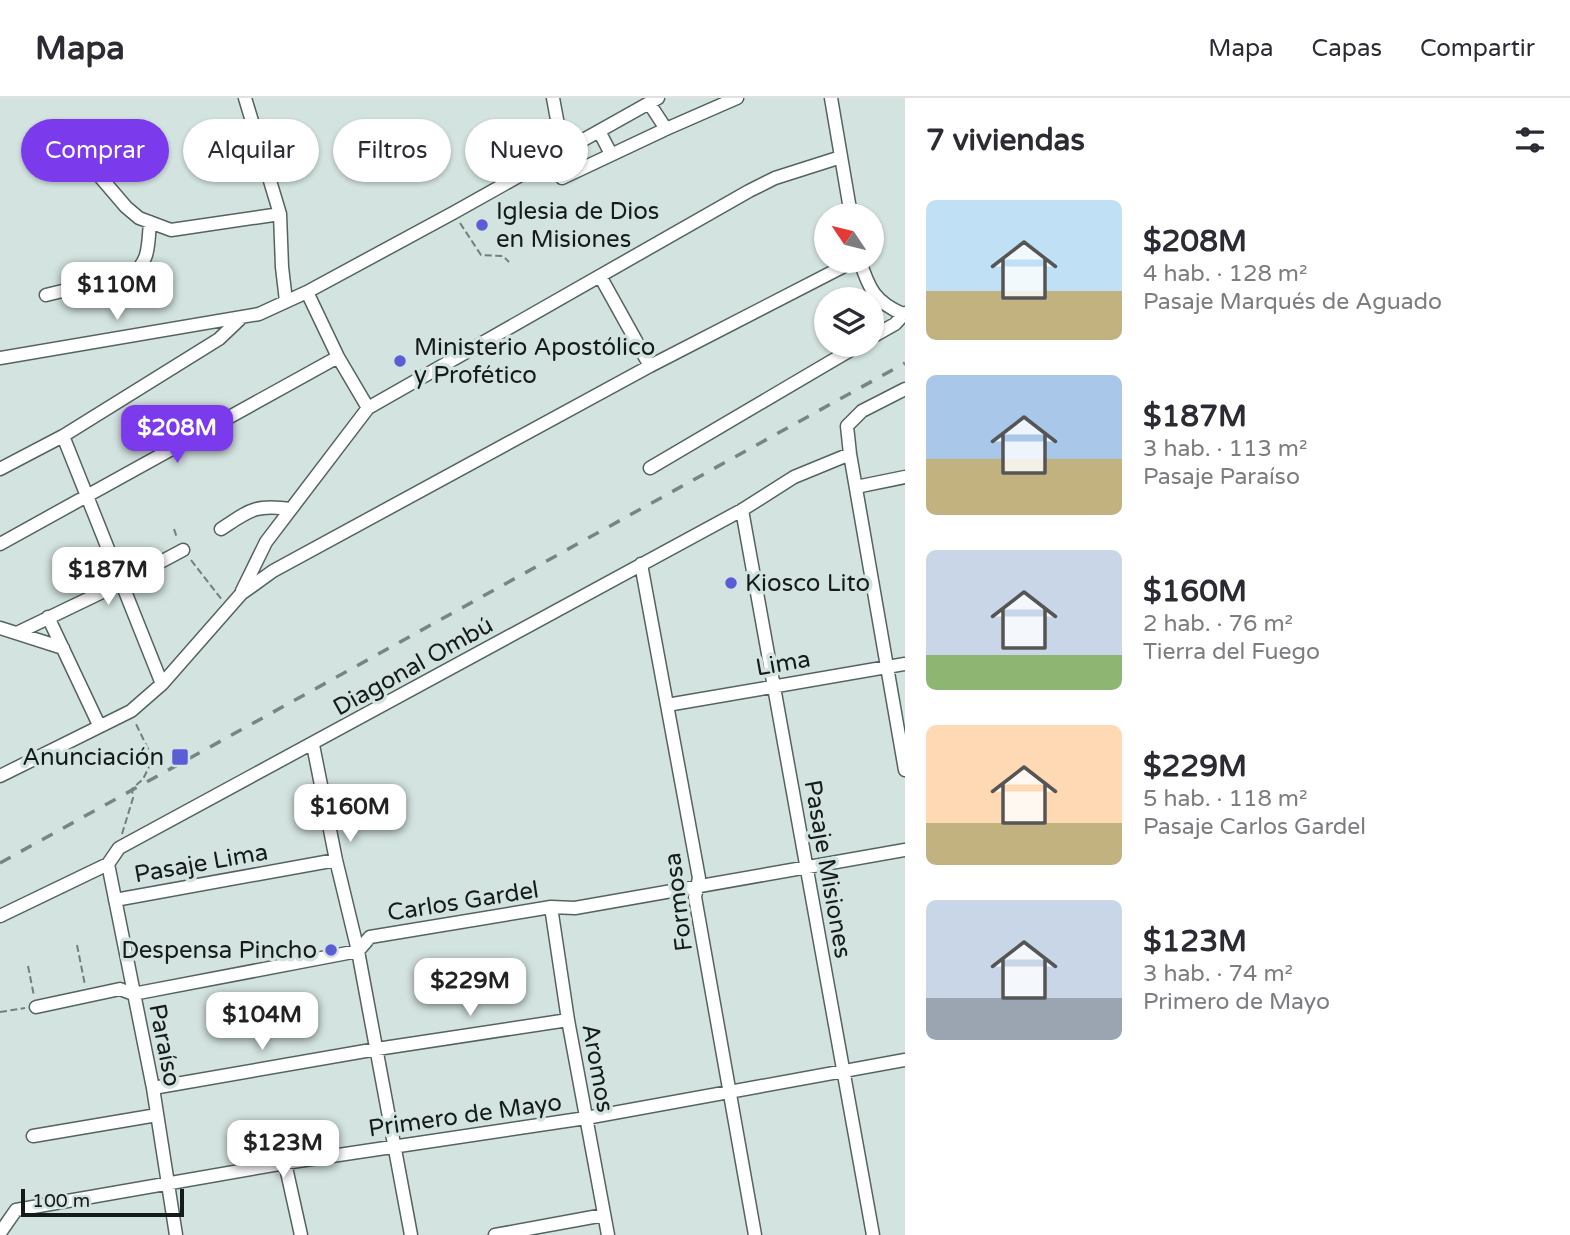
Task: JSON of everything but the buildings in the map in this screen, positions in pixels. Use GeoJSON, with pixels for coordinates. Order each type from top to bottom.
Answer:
{"type":"FeatureCollection","features":[{"type":"Feature","properties":{"kind":"street"},"geometry":{"type":"LineString","coordinates":[[245,98],[280,214],[286,301]]}},
{"type":"Feature","properties":{"kind":"street"},"geometry":{"type":"LineString","coordinates":[[553,98],[557,119]]}},
{"type":"Feature","properties":{"kind":"street"},"geometry":{"type":"LineString","coordinates":[[588,166],[737,98]]}},
{"type":"Feature","properties":{"kind":"street"},"geometry":{"type":"LineString","coordinates":[[831,98],[849,203]]}},
{"type":"Feature","properties":{"kind":"street"},"geometry":{"type":"LineString","coordinates":[[588,137],[654,101],[666,129]]}},
{"type":"Feature","properties":{"kind":"street"},"geometry":{"type":"LineString","coordinates":[[599,131],[611,155]]}},
{"type":"Feature","properties":{"kind":"street"},"geometry":{"type":"LineString","coordinates":[[241,594],[266,542],[369,408],[766,182],[841,157]]}},
{"type":"Feature","properties":{"kind":"street"},"geometry":{"type":"LineString","coordinates":[[105,182],[139,218],[171,230],[280,214]]}},
{"type":"Feature","properties":{"kind":"street"},"geometry":{"type":"LineString","coordinates":[[0,358],[259,314],[307,292],[508,182]]}},
{"type":"Feature","properties":{"kind":"street"},"geometry":{"type":"LineString","coordinates":[[46,295],[132,274],[138,270],[147,257],[150,222]]}},
{"type":"Feature","properties":{"kind":"street"},"geometry":{"type":"LineString","coordinates":[[0,776],[131,711],[162,684],[241,594],[273,572],[650,366],[831,273]]}},
{"type":"Feature","properties":{"kind":"street"},"geometry":{"type":"LineString","coordinates":[[864,273],[867,283],[885,306],[904,313],[895,324],[884,330]]}},
{"type":"Feature","properties":{"kind":"street"},"geometry":{"type":"LineString","coordinates":[[600,276],[650,366]]}},
{"type":"Feature","properties":{"kind":"street"},"geometry":{"type":"LineString","coordinates":[[307,292],[338,357],[369,408]]}},
{"type":"Feature","properties":{"kind":"street"},"geometry":{"type":"LineString","coordinates":[[0,469],[63,436],[219,339],[240,318]]}},
{"type":"Feature","properties":{"kind":"street"},"geometry":{"type":"LineString","coordinates":[[0,544],[338,357]]}},
{"type":"Feature","properties":{"kind":"street"},"geometry":{"type":"LineString","coordinates":[[650,468],[839,357]]}},
{"type":"Feature","properties":{"kind":"street"},"geometry":{"type":"LineString","coordinates":[[905,389],[862,411],[847,426],[849,454],[905,770]]}},
{"type":"Feature","properties":{"kind":"street"},"geometry":{"type":"LineString","coordinates":[[63,436],[162,684]]}},
{"type":"Feature","properties":{"kind":"street","name":"Diagonal Ombú"},"geometry":{"type":"LineString","coordinates":[[0,916],[108,864],[119,848],[742,510],[794,477],[849,454]]}},
{"type":"Feature","properties":{"kind":"street"},"geometry":{"type":"LineString","coordinates":[[856,487],[905,477]]}},
{"type":"Feature","properties":{"kind":"street"},"geometry":{"type":"LineString","coordinates":[[221,529],[251,509],[268,506],[291,509]]}},
{"type":"Feature","properties":{"kind":"street","name":"Pasaje Misiones"},"geometry":{"type":"LineString","coordinates":[[742,510],[873,1235]]}},
{"type":"Feature","properties":{"kind":"street"},"geometry":{"type":"LineString","coordinates":[[17,633],[183,550]]}},
{"type":"Feature","properties":{"kind":"street","name":"Formosa"},"geometry":{"type":"LineString","coordinates":[[641,564],[699,878],[695,897],[755,1235]]}},
{"type":"Feature","properties":{"kind":"street"},"geometry":{"type":"LineString","coordinates":[[48,617],[99,725]]}},
{"type":"Feature","properties":{"kind":"street"},"geometry":{"type":"LineString","coordinates":[[0,628],[62,648]]}},
{"type":"Feature","properties":{"kind":"street","name":"Lima"},"geometry":{"type":"LineString","coordinates":[[667,705],[905,664]]}},
{"type":"Feature","properties":{"kind":"street"},"geometry":{"type":"LineString","coordinates":[[313,745],[358,951],[411,1235]]}},
{"type":"Feature","properties":{"kind":"street","name":"Carlos Gardel"},"geometry":{"type":"LineString","coordinates":[[36,1007],[120,989],[133,994],[358,951],[370,937],[551,907],[575,908],[905,850]]}},
{"type":"Feature","properties":{"kind":"street","name":"Pasaje Lima"},"geometry":{"type":"LineString","coordinates":[[115,900],[336,860]]}},
{"type":"Feature","properties":{"kind":"street","name":"Paraíso"},"geometry":{"type":"LineString","coordinates":[[108,864],[153,1088],[176,1235]]}},
{"type":"Feature","properties":{"kind":"street","name":"Aromos"},"geometry":{"type":"LineString","coordinates":[[551,907],[568,1020],[608,1235]]}},
{"type":"Feature","properties":{"kind":"street"},"geometry":{"type":"LineString","coordinates":[[153,1088],[377,1049],[568,1020]]}},
{"type":"Feature","properties":{"kind":"street","name":"Primero de Mayo"},"geometry":{"type":"LineString","coordinates":[[0,1233],[16,1210],[285,1163],[586,1118],[905,1060]]}},
{"type":"Feature","properties":{"kind":"street"},"geometry":{"type":"LineString","coordinates":[[33,1136],[157,1115]]}},
{"type":"Feature","properties":{"kind":"street"},"geometry":{"type":"LineString","coordinates":[[285,1163],[301,1235]]}},
{"type":"Feature","properties":{"kind":"street"},"geometry":{"type":"LineString","coordinates":[[495,1235],[604,1215]]}},
{"type":"Feature","properties":{"kind":"path"},"geometry":{"type":"LineString","coordinates":[[453,213],[481,255],[503,256],[509,262]]}},
{"type":"Feature","properties":{"kind":"path"},"geometry":{"type":"LineString","coordinates":[[174,529],[183,550],[229,608]]}},
{"type":"Feature","properties":{"kind":"path"},"geometry":{"type":"LineString","coordinates":[[131,711],[159,767]]}},
{"type":"Feature","properties":{"kind":"path"},"geometry":{"type":"LineString","coordinates":[[119,848],[132,789],[143,779],[153,759]]}},
{"type":"Feature","properties":{"kind":"path"},"geometry":{"type":"LineString","coordinates":[[77,945],[87,996]]}},
{"type":"Feature","properties":{"kind":"path"},"geometry":{"type":"LineString","coordinates":[[0,1012],[36,1007],[28,966]]}},
{"type":"Feature","properties":{"kind":"railway"},"geometry":{"type":"LineString","coordinates":[[0,863],[905,363]]}},
{"type":"Feature","properties":{"kind":"place","name":"Iglesia de Dios en Misiones"},"geometry":{"type":"Point","coordinates":[482,225]}},
{"type":"Feature","properties":{"kind":"place","name":"Ministerio Apostólico y Profético"},"geometry":{"type":"Point","coordinates":[400,361]}},
{"type":"Feature","properties":{"kind":"place","name":"Kiosco Lito"},"geometry":{"type":"Point","coordinates":[731,583]}},
{"type":"Feature","properties":{"kind":"place","name":"Anunciación"},"geometry":{"type":"Point","coordinates":[180,757]}},
{"type":"Feature","properties":{"kind":"place","name":"Despensa Pincho"},"geometry":{"type":"Point","coordinates":[331,950]}}]}
